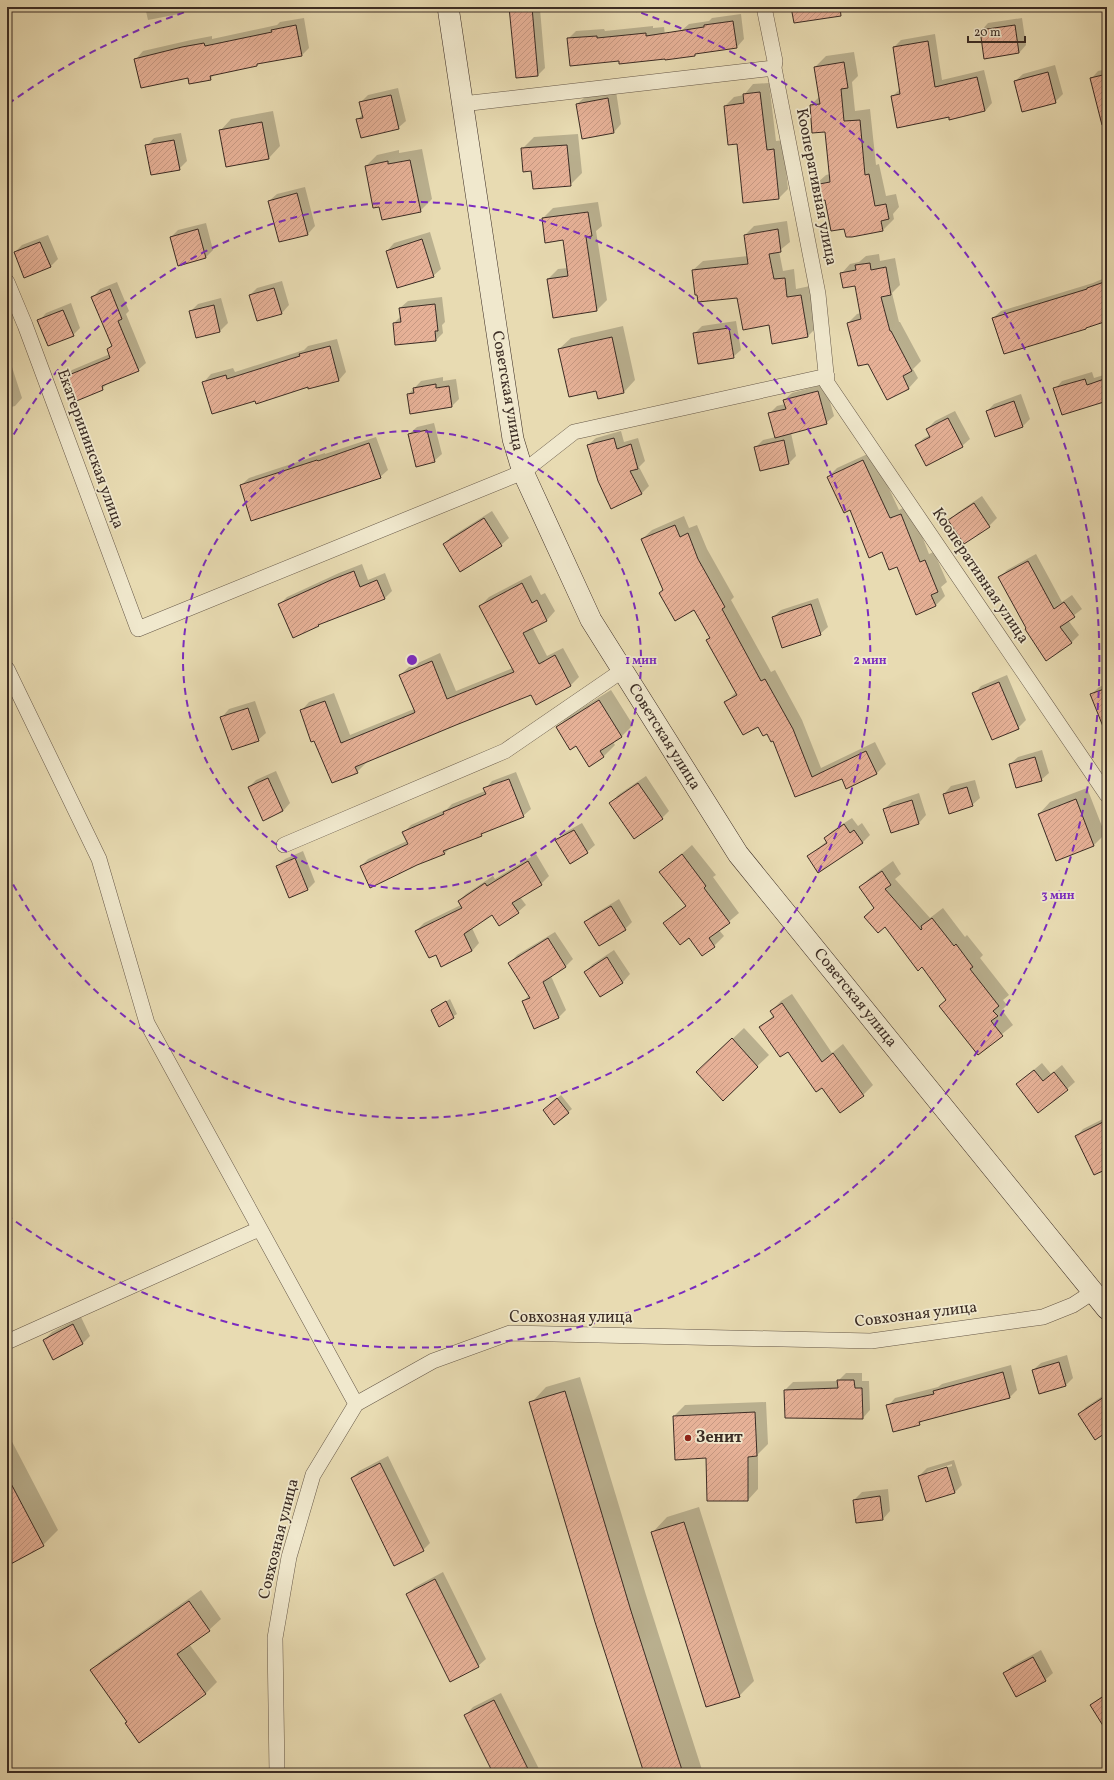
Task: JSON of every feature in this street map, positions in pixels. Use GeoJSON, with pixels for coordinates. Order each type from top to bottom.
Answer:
{"type":"FeatureCollection","features":[{"type":"Feature","properties":{"kind":"street","name":"Советская улица"},"geometry":{"type":"LineString","coordinates":[[448,7],[512,439],[523,472],[591,620],[738,854],[1080,1277],[1100,1293],[1107,1309]]}},
{"type":"Feature","properties":{"kind":"street","name":"Кооперативная улица"},"geometry":{"type":"LineString","coordinates":[[764,7],[775,61],[774,68],[818,294],[827,383],[1107,795]]}},
{"type":"Feature","properties":{"kind":"street"},"geometry":{"type":"LineString","coordinates":[[462,104],[774,68]]}},
{"type":"Feature","properties":{"kind":"street","name":"Екатерининская улица"},"geometry":{"type":"LineString","coordinates":[[7,282],[28,332],[138,629],[523,472]]}},
{"type":"Feature","properties":{"kind":"street"},"geometry":{"type":"LineString","coordinates":[[523,472],[574,432],[826,376]]}},
{"type":"Feature","properties":{"kind":"street"},"geometry":{"type":"LineString","coordinates":[[7,669],[100,859],[146,1024],[356,1404]]}},
{"type":"Feature","properties":{"kind":"street"},"geometry":{"type":"LineString","coordinates":[[284,845],[505,751],[622,670]]}},
{"type":"Feature","properties":{"kind":"street"},"geometry":{"type":"LineString","coordinates":[[7,1342],[260,1228]]}},
{"type":"Feature","properties":{"kind":"street","name":"Совхозная улица"},"geometry":{"type":"LineString","coordinates":[[277,1773],[275,1638],[289,1557],[313,1475],[356,1404],[433,1361],[510,1333],[871,1341],[1043,1316],[1100,1293]]}},
{"type":"Feature","properties":{"kind":"building"},"geometry":{"type":"Polygon","coordinates":[[[509,7],[532,7],[538,76],[516,78],[509,7]]]}},
{"type":"Feature","properties":{"kind":"building"},"geometry":{"type":"Polygon","coordinates":[[[791,7],[840,7],[841,16],[794,23],[791,7]]]}},
{"type":"Feature","properties":{"kind":"building"},"geometry":{"type":"Polygon","coordinates":[[[733,21],[737,48],[665,60],[619,64],[619,61],[570,66],[567,38],[597,36],[597,38],[646,33],[646,36],[733,21]]]}},
{"type":"Feature","properties":{"kind":"building"},"geometry":{"type":"Polygon","coordinates":[[[296,25],[302,56],[257,64],[257,66],[210,76],[211,80],[189,84],[188,78],[141,88],[134,59],[182,47],[204,43],[205,46],[272,32],[271,30],[296,25]]]}},
{"type":"Feature","properties":{"kind":"building"},"geometry":{"type":"Polygon","coordinates":[[[1015,25],[1019,53],[984,59],[980,30],[1015,25]]]}},
{"type":"Feature","properties":{"kind":"building"},"geometry":{"type":"Polygon","coordinates":[[[928,41],[935,87],[977,77],[985,111],[949,120],[949,117],[897,128],[891,96],[900,94],[893,47],[928,41]]]}},
{"type":"Feature","properties":{"kind":"building"},"geometry":{"type":"Polygon","coordinates":[[[844,62],[848,88],[841,89],[844,121],[860,120],[865,175],[869,174],[875,206],[886,204],[889,219],[881,221],[883,231],[852,237],[846,237],[844,229],[831,231],[825,200],[817,202],[814,185],[830,182],[825,132],[812,133],[810,105],[820,104],[814,67],[844,62]]]}},
{"type":"Feature","properties":{"kind":"building"},"geometry":{"type":"Polygon","coordinates":[[[1048,72],[1056,103],[1022,112],[1014,81],[1048,72]]]}},
{"type":"Feature","properties":{"kind":"building"},"geometry":{"type":"Polygon","coordinates":[[[1107,74],[1107,125],[1102,125],[1090,78],[1107,74]]]}},
{"type":"Feature","properties":{"kind":"building"},"geometry":{"type":"Polygon","coordinates":[[[760,92],[767,150],[774,149],[779,199],[743,203],[737,144],[728,145],[724,106],[744,103],[743,94],[760,92]]]}},
{"type":"Feature","properties":{"kind":"building"},"geometry":{"type":"Polygon","coordinates":[[[391,95],[399,129],[361,138],[356,119],[363,118],[359,102],[391,95]]]}},
{"type":"Feature","properties":{"kind":"building"},"geometry":{"type":"Polygon","coordinates":[[[608,98],[614,133],[582,139],[576,104],[608,98]]]}},
{"type":"Feature","properties":{"kind":"building"},"geometry":{"type":"Polygon","coordinates":[[[262,122],[269,159],[226,167],[219,130],[262,122]]]}},
{"type":"Feature","properties":{"kind":"building"},"geometry":{"type":"Polygon","coordinates":[[[174,140],[180,170],[151,175],[145,145],[174,140]]]}},
{"type":"Feature","properties":{"kind":"building"},"geometry":{"type":"Polygon","coordinates":[[[567,145],[571,186],[533,189],[531,171],[523,172],[521,148],[567,145]]]}},
{"type":"Feature","properties":{"kind":"building"},"geometry":{"type":"Polygon","coordinates":[[[410,160],[421,212],[382,220],[379,207],[373,208],[365,166],[388,161],[388,164],[410,160]]]}},
{"type":"Feature","properties":{"kind":"building"},"geometry":{"type":"Polygon","coordinates":[[[297,193],[308,235],[279,242],[268,201],[297,193]]]}},
{"type":"Feature","properties":{"kind":"building"},"geometry":{"type":"Polygon","coordinates":[[[588,212],[592,236],[586,237],[597,311],[553,318],[547,279],[568,276],[563,240],[545,243],[542,218],[588,212]]]}},
{"type":"Feature","properties":{"kind":"building"},"geometry":{"type":"Polygon","coordinates":[[[198,229],[206,258],[178,266],[170,237],[198,229]]]}},
{"type":"Feature","properties":{"kind":"building"},"geometry":{"type":"Polygon","coordinates":[[[778,229],[781,252],[769,254],[774,279],[785,278],[787,297],[801,295],[808,337],[772,344],[769,325],[743,330],[737,298],[698,302],[697,295],[695,295],[692,270],[748,264],[744,235],[778,229]]]}},
{"type":"Feature","properties":{"kind":"building"},"geometry":{"type":"Polygon","coordinates":[[[422,239],[434,277],[397,288],[386,251],[422,239]]]}},
{"type":"Feature","properties":{"kind":"building"},"geometry":{"type":"Polygon","coordinates":[[[40,242],[51,267],[24,278],[14,252],[40,242]]]}},
{"type":"Feature","properties":{"kind":"building"},"geometry":{"type":"Polygon","coordinates":[[[870,263],[871,270],[886,267],[891,295],[881,297],[890,331],[912,371],[903,376],[909,389],[887,400],[868,364],[858,366],[847,323],[861,319],[855,286],[843,288],[840,273],[856,270],[855,265],[870,263]]]}},
{"type":"Feature","properties":{"kind":"building"},"geometry":{"type":"Polygon","coordinates":[[[1107,281],[1107,321],[1086,329],[1004,354],[992,318],[1087,289],[1107,281]]]}},
{"type":"Feature","properties":{"kind":"building"},"geometry":{"type":"Polygon","coordinates":[[[274,288],[282,314],[257,321],[249,295],[274,288]]]}},
{"type":"Feature","properties":{"kind":"building"},"geometry":{"type":"Polygon","coordinates":[[[110,289],[122,319],[118,321],[139,371],[102,386],[103,390],[74,402],[64,377],[110,358],[107,349],[112,346],[91,297],[110,289]]]}},
{"type":"Feature","properties":{"kind":"building"},"geometry":{"type":"Polygon","coordinates":[[[435,304],[438,331],[435,331],[436,341],[395,345],[393,323],[401,322],[399,308],[435,304]]]}},
{"type":"Feature","properties":{"kind":"building"},"geometry":{"type":"Polygon","coordinates":[[[214,305],[220,332],[196,338],[189,311],[214,305]]]}},
{"type":"Feature","properties":{"kind":"building"},"geometry":{"type":"Polygon","coordinates":[[[63,310],[74,336],[48,346],[37,320],[63,310]]]}},
{"type":"Feature","properties":{"kind":"building"},"geometry":{"type":"Polygon","coordinates":[[[729,328],[734,358],[698,364],[693,333],[729,328]]]}},
{"type":"Feature","properties":{"kind":"building"},"geometry":{"type":"Polygon","coordinates":[[[612,337],[624,393],[598,399],[596,391],[569,397],[558,349],[612,337]]]}},
{"type":"Feature","properties":{"kind":"building"},"geometry":{"type":"Polygon","coordinates":[[[330,346],[339,381],[308,389],[308,387],[256,404],[255,401],[212,414],[202,382],[226,375],[227,379],[300,356],[299,354],[330,346]]]}},
{"type":"Feature","properties":{"kind":"building"},"geometry":{"type":"Polygon","coordinates":[[[1107,378],[1107,401],[1062,415],[1053,388],[1085,379],[1087,385],[1107,378]]]}},
{"type":"Feature","properties":{"kind":"building"},"geometry":{"type":"Polygon","coordinates":[[[436,384],[436,388],[449,386],[452,407],[410,414],[407,394],[414,393],[413,388],[436,384]]]}},
{"type":"Feature","properties":{"kind":"building"},"geometry":{"type":"Polygon","coordinates":[[[818,391],[827,424],[775,438],[768,413],[786,409],[783,400],[818,391]]]}},
{"type":"Feature","properties":{"kind":"building"},"geometry":{"type":"Polygon","coordinates":[[[1014,401],[1023,427],[995,437],[986,411],[1014,401]]]}},
{"type":"Feature","properties":{"kind":"building"},"geometry":{"type":"Polygon","coordinates":[[[948,418],[963,447],[926,466],[915,445],[930,437],[926,429],[948,418]]]}},
{"type":"Feature","properties":{"kind":"building"},"geometry":{"type":"Polygon","coordinates":[[[427,430],[435,462],[416,467],[408,434],[427,430]]]}},
{"type":"Feature","properties":{"kind":"building"},"geometry":{"type":"Polygon","coordinates":[[[614,438],[617,449],[631,444],[638,469],[630,471],[642,494],[611,509],[598,481],[587,445],[614,438]]]}},
{"type":"Feature","properties":{"kind":"building"},"geometry":{"type":"Polygon","coordinates":[[[784,440],[789,464],[760,471],[754,447],[784,440]]]}},
{"type":"Feature","properties":{"kind":"building"},"geometry":{"type":"Polygon","coordinates":[[[369,443],[381,478],[251,521],[240,485],[317,460],[318,461],[369,443]]]}},
{"type":"Feature","properties":{"kind":"building"},"geometry":{"type":"Polygon","coordinates":[[[863,460],[890,518],[901,514],[920,562],[925,560],[938,592],[931,595],[936,606],[916,615],[897,567],[889,570],[882,552],[869,558],[850,510],[844,513],[827,477],[863,460]]]}},
{"type":"Feature","properties":{"kind":"building"},"geometry":{"type":"Polygon","coordinates":[[[974,503],[990,527],[964,544],[948,520],[974,503]]]}},
{"type":"Feature","properties":{"kind":"building"},"geometry":{"type":"Polygon","coordinates":[[[484,518],[502,546],[460,572],[443,544],[484,518]]]}},
{"type":"Feature","properties":{"kind":"building"},"geometry":{"type":"Polygon","coordinates":[[[675,525],[680,537],[688,533],[698,559],[725,607],[722,609],[761,681],[765,679],[793,729],[812,777],[866,751],[877,774],[846,789],[842,779],[795,797],[773,741],[771,742],[767,734],[763,736],[758,727],[743,735],[724,702],[737,695],[706,640],[710,638],[694,610],[675,621],[659,593],[663,590],[641,539],[675,525]]]}},
{"type":"Feature","properties":{"kind":"building"},"geometry":{"type":"Polygon","coordinates":[[[1028,561],[1054,609],[1064,602],[1075,617],[1060,627],[1072,643],[1046,661],[1025,629],[1026,628],[998,577],[1028,561]]]}},
{"type":"Feature","properties":{"kind":"building"},"geometry":{"type":"Polygon","coordinates":[[[354,571],[360,587],[377,580],[385,599],[318,625],[319,626],[293,638],[278,604],[354,571]]]}},
{"type":"Feature","properties":{"kind":"building"},"geometry":{"type":"Polygon","coordinates":[[[522,583],[532,603],[537,600],[547,621],[523,633],[539,664],[555,655],[571,686],[536,705],[531,695],[456,725],[355,767],[358,773],[332,783],[314,741],[311,742],[300,710],[325,701],[341,743],[414,713],[415,712],[399,675],[432,661],[447,699],[514,672],[479,606],[522,583]]]}},
{"type":"Feature","properties":{"kind":"building"},"geometry":{"type":"Polygon","coordinates":[[[811,604],[821,635],[782,648],[772,617],[811,604]]]}},
{"type":"Feature","properties":{"kind":"building"},"geometry":{"type":"Polygon","coordinates":[[[999,682],[1019,729],[992,740],[972,693],[999,682]]]}},
{"type":"Feature","properties":{"kind":"building"},"geometry":{"type":"Polygon","coordinates":[[[1107,688],[1107,734],[1106,734],[1090,694],[1107,688]]]}},
{"type":"Feature","properties":{"kind":"building"},"geometry":{"type":"Polygon","coordinates":[[[599,700],[622,737],[600,751],[604,757],[589,767],[576,746],[570,750],[556,727],[599,700]]]}},
{"type":"Feature","properties":{"kind":"building"},"geometry":{"type":"Polygon","coordinates":[[[248,708],[259,741],[232,750],[220,717],[248,708]]]}},
{"type":"Feature","properties":{"kind":"building"},"geometry":{"type":"Polygon","coordinates":[[[1035,757],[1042,781],[1016,788],[1009,764],[1035,757]]]}},
{"type":"Feature","properties":{"kind":"building"},"geometry":{"type":"Polygon","coordinates":[[[268,778],[283,811],[263,821],[248,787],[268,778]]]}},
{"type":"Feature","properties":{"kind":"building"},"geometry":{"type":"Polygon","coordinates":[[[509,779],[524,817],[481,834],[482,836],[443,851],[445,854],[417,865],[370,888],[360,866],[408,844],[402,832],[444,814],[443,812],[486,794],[483,788],[509,779]]]}},
{"type":"Feature","properties":{"kind":"building"},"geometry":{"type":"Polygon","coordinates":[[[638,783],[663,819],[634,839],[609,803],[638,783]]]}},
{"type":"Feature","properties":{"kind":"building"},"geometry":{"type":"Polygon","coordinates":[[[967,787],[973,806],[949,814],[943,794],[967,787]]]}},
{"type":"Feature","properties":{"kind":"building"},"geometry":{"type":"Polygon","coordinates":[[[1076,799],[1094,846],[1056,861],[1038,814],[1076,799]]]}},
{"type":"Feature","properties":{"kind":"building"},"geometry":{"type":"Polygon","coordinates":[[[912,800],[919,824],[891,833],[883,809],[912,800]]]}},
{"type":"Feature","properties":{"kind":"building"},"geometry":{"type":"Polygon","coordinates":[[[844,824],[850,833],[854,830],[863,843],[818,873],[807,856],[827,843],[824,838],[844,824]]]}},
{"type":"Feature","properties":{"kind":"building"},"geometry":{"type":"Polygon","coordinates":[[[574,830],[588,853],[570,864],[555,840],[574,830]]]}},
{"type":"Feature","properties":{"kind":"building"},"geometry":{"type":"Polygon","coordinates":[[[682,854],[706,886],[704,888],[730,923],[709,938],[715,947],[702,956],[689,938],[680,945],[663,923],[686,906],[659,872],[682,854]]]}},
{"type":"Feature","properties":{"kind":"building"},"geometry":{"type":"Polygon","coordinates":[[[295,858],[308,890],[289,898],[276,866],[295,858]]]}},
{"type":"Feature","properties":{"kind":"building"},"geometry":{"type":"Polygon","coordinates":[[[528,861],[542,885],[512,903],[519,913],[499,926],[492,915],[464,934],[472,951],[441,967],[436,955],[429,958],[415,931],[462,908],[458,901],[485,883],[487,886],[528,861]]]}},
{"type":"Feature","properties":{"kind":"building"},"geometry":{"type":"Polygon","coordinates":[[[882,871],[891,885],[885,889],[921,930],[921,926],[932,918],[954,946],[956,944],[973,967],[970,969],[999,1006],[993,1011],[998,1016],[991,1021],[1003,1036],[978,1055],[939,1006],[946,1000],[922,967],[918,971],[885,927],[878,933],[864,917],[874,908],[859,887],[882,871]]]}},
{"type":"Feature","properties":{"kind":"building"},"geometry":{"type":"Polygon","coordinates":[[[611,906],[626,930],[599,946],[584,922],[611,906]]]}},
{"type":"Feature","properties":{"kind":"building"},"geometry":{"type":"Polygon","coordinates":[[[548,938],[566,967],[543,982],[559,1018],[534,1029],[522,1001],[530,998],[508,963],[548,938]]]}},
{"type":"Feature","properties":{"kind":"building"},"geometry":{"type":"Polygon","coordinates":[[[607,957],[623,983],[600,997],[584,972],[607,957]]]}},
{"type":"Feature","properties":{"kind":"building"},"geometry":{"type":"Polygon","coordinates":[[[446,1001],[454,1018],[439,1027],[431,1010],[446,1001]]]}},
{"type":"Feature","properties":{"kind":"building"},"geometry":{"type":"Polygon","coordinates":[[[782,1003],[822,1062],[833,1053],[864,1096],[840,1113],[822,1088],[816,1092],[788,1052],[780,1057],[759,1027],[774,1017],[770,1011],[782,1003]]]}},
{"type":"Feature","properties":{"kind":"building"},"geometry":{"type":"Polygon","coordinates":[[[732,1038],[758,1067],[723,1101],[696,1072],[732,1038]]]}},
{"type":"Feature","properties":{"kind":"building"},"geometry":{"type":"Polygon","coordinates":[[[1034,1070],[1043,1081],[1054,1072],[1068,1090],[1038,1113],[1016,1084],[1034,1070]]]}},
{"type":"Feature","properties":{"kind":"building"},"geometry":{"type":"Polygon","coordinates":[[[557,1098],[569,1113],[554,1125],[543,1110],[557,1098]]]}},
{"type":"Feature","properties":{"kind":"building"},"geometry":{"type":"Polygon","coordinates":[[[1107,1120],[1107,1169],[1094,1175],[1075,1136],[1107,1120]]]}},
{"type":"Feature","properties":{"kind":"building"},"geometry":{"type":"Polygon","coordinates":[[[73,1324],[83,1344],[53,1360],[43,1340],[73,1324]]]}},
{"type":"Feature","properties":{"kind":"building"},"geometry":{"type":"Polygon","coordinates":[[[1059,1362],[1066,1386],[1039,1394],[1032,1370],[1059,1362]]]}},
{"type":"Feature","properties":{"kind":"building"},"geometry":{"type":"Polygon","coordinates":[[[1003,1372],[1010,1398],[919,1422],[920,1425],[893,1432],[886,1405],[934,1394],[933,1391],[1003,1372]]]}},
{"type":"Feature","properties":{"kind":"building"},"geometry":{"type":"Polygon","coordinates":[[[837,1380],[854,1380],[855,1388],[862,1388],[863,1419],[785,1418],[784,1390],[838,1388],[837,1380]]]}},
{"type":"Feature","properties":{"kind":"building"},"geometry":{"type":"Polygon","coordinates":[[[565,1391],[631,1611],[683,1773],[644,1773],[595,1622],[529,1402],[565,1391]]]}},
{"type":"Feature","properties":{"kind":"building"},"geometry":{"type":"Polygon","coordinates":[[[1107,1395],[1107,1432],[1095,1440],[1078,1414],[1107,1395]]]}},
{"type":"Feature","properties":{"kind":"building"},"geometry":{"type":"Polygon","coordinates":[[[755,1412],[757,1456],[748,1457],[748,1501],[707,1501],[706,1458],[675,1460],[673,1416],[755,1412]]]}},
{"type":"Feature","properties":{"kind":"building"},"geometry":{"type":"Polygon","coordinates":[[[380,1463],[424,1551],[394,1566],[351,1478],[380,1463]]]}},
{"type":"Feature","properties":{"kind":"building"},"geometry":{"type":"Polygon","coordinates":[[[947,1467],[955,1493],[926,1502],[918,1476],[947,1467]]]}},
{"type":"Feature","properties":{"kind":"building"},"geometry":{"type":"Polygon","coordinates":[[[7,1476],[44,1546],[7,1566],[7,1476]]]}},
{"type":"Feature","properties":{"kind":"building"},"geometry":{"type":"Polygon","coordinates":[[[880,1496],[883,1520],[856,1523],[853,1500],[880,1496]]]}},
{"type":"Feature","properties":{"kind":"building"},"geometry":{"type":"Polygon","coordinates":[[[684,1522],[740,1697],[706,1707],[651,1532],[684,1522]]]}},
{"type":"Feature","properties":{"kind":"building"},"geometry":{"type":"Polygon","coordinates":[[[435,1579],[479,1667],[450,1682],[406,1594],[435,1579]]]}},
{"type":"Feature","properties":{"kind":"building"},"geometry":{"type":"Polygon","coordinates":[[[189,1601],[210,1631],[177,1654],[206,1694],[139,1743],[125,1723],[127,1722],[90,1670],[189,1601]]]}},
{"type":"Feature","properties":{"kind":"building"},"geometry":{"type":"Polygon","coordinates":[[[1033,1657],[1046,1681],[1016,1697],[1003,1673],[1033,1657]]]}},
{"type":"Feature","properties":{"kind":"building"},"geometry":{"type":"Polygon","coordinates":[[[1107,1694],[1107,1732],[1090,1705],[1107,1694]]]}},
{"type":"Feature","properties":{"kind":"building"},"geometry":{"type":"Polygon","coordinates":[[[494,1700],[530,1773],[493,1773],[464,1715],[494,1700]]]}},
{"type":"Feature","properties":{"kind":"place","name":"Зенит"},"geometry":{"type":"Point","coordinates":[688,1438]}}]}
